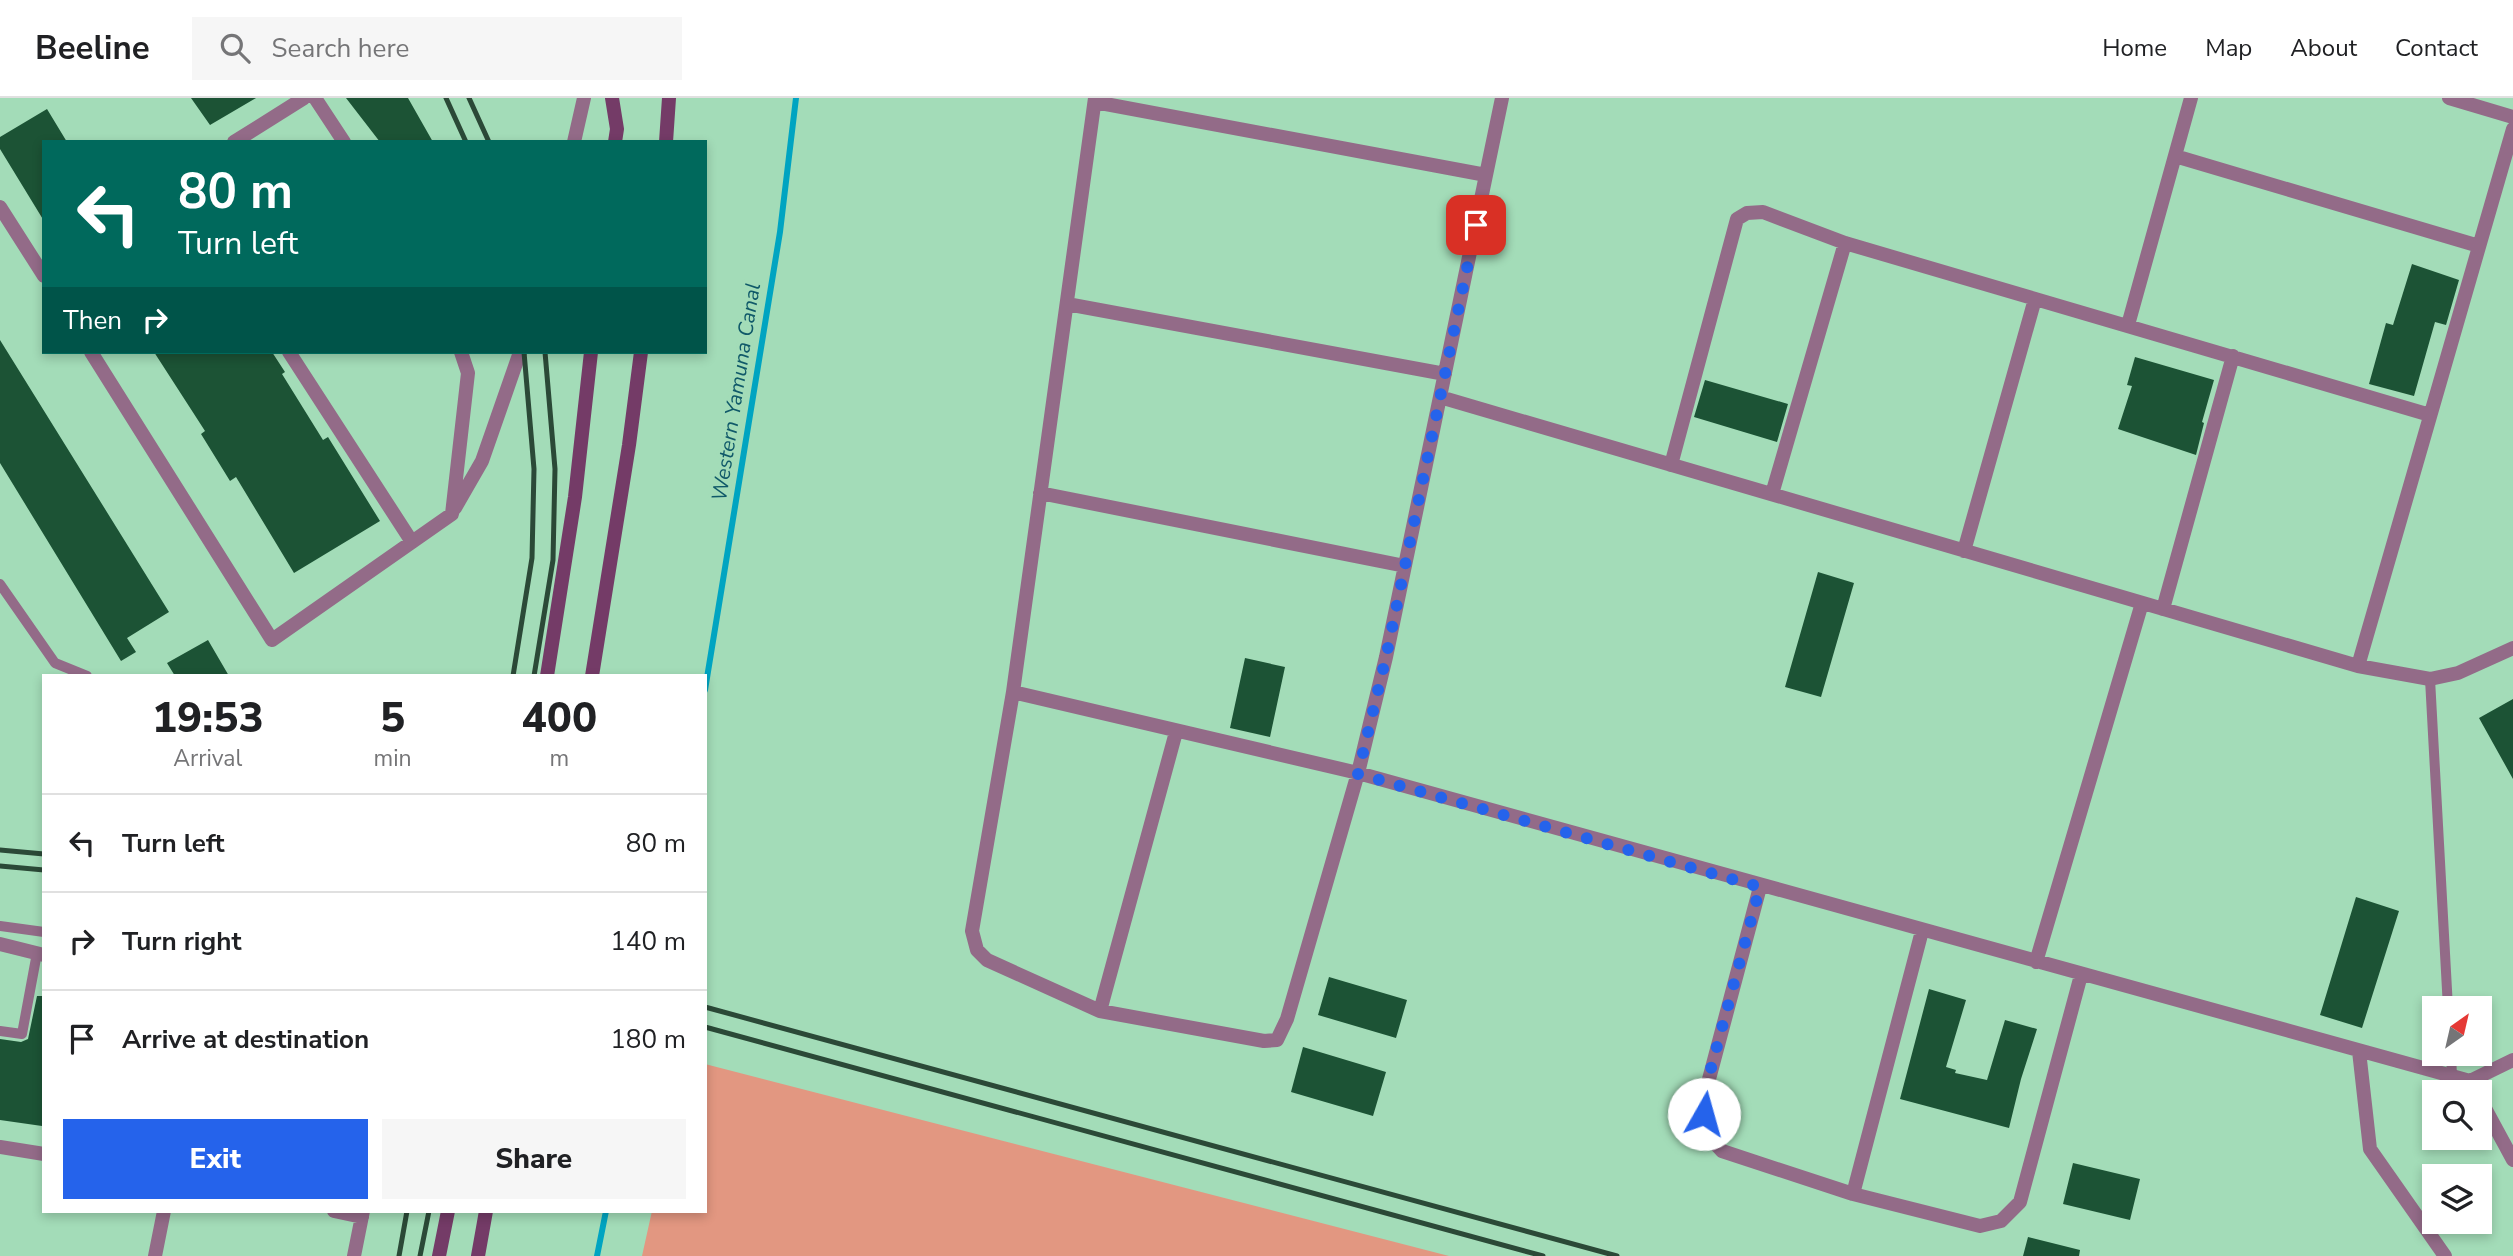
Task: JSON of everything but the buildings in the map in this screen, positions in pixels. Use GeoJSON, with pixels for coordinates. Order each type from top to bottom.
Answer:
{"type":"FeatureCollection","features":[{"type":"Feature","properties":{"kind":"main road"},"geometry":{"type":"LineString","coordinates":[[666,140],[668,98]]}},
{"type":"Feature","properties":{"kind":"main road"},"geometry":{"type":"LineString","coordinates":[[612,99],[617,129],[615,140]]}},
{"type":"Feature","properties":{"kind":"main road"},"geometry":{"type":"LineString","coordinates":[[547,674],[575,497],[591,354]]}},
{"type":"Feature","properties":{"kind":"main road"},"geometry":{"type":"LineString","coordinates":[[592,674],[641,354]]}},
{"type":"Feature","properties":{"kind":"main road"},"geometry":{"type":"LineString","coordinates":[[439,1256],[448,1213]]}},
{"type":"Feature","properties":{"kind":"main road"},"geometry":{"type":"LineString","coordinates":[[478,1256],[486,1213]]}},
{"type":"Feature","properties":{"kind":"street"},"geometry":{"type":"LineString","coordinates":[[237,140],[304,98]]}},
{"type":"Feature","properties":{"kind":"street"},"geometry":{"type":"LineString","coordinates":[[315,98],[343,140]]}},
{"type":"Feature","properties":{"kind":"street"},"geometry":{"type":"LineString","coordinates":[[574,140],[584,98]]}},
{"type":"Feature","properties":{"kind":"street"},"geometry":{"type":"LineString","coordinates":[[1486,175],[1095,100],[1013,692],[972,931],[977,950],[987,960],[1100,1011],[1264,1041],[1277,1040],[1287,1019],[1358,774],[1405,566],[1502,98]]}},
{"type":"Feature","properties":{"kind":"street"},"geometry":{"type":"LineString","coordinates":[[2128,326],[2191,98]]}},
{"type":"Feature","properties":{"kind":"street"},"geometry":{"type":"LineString","coordinates":[[2449,98],[2513,117]]}},
{"type":"Feature","properties":{"kind":"street"},"geometry":{"type":"LineString","coordinates":[[2358,666],[2513,129]]}},
{"type":"Feature","properties":{"kind":"street"},"geometry":{"type":"LineString","coordinates":[[2175,156],[2479,246]]}},
{"type":"Feature","properties":{"kind":"street"},"geometry":{"type":"LineString","coordinates":[[0,207],[42,267]]}},
{"type":"Feature","properties":{"kind":"street"},"geometry":{"type":"LineString","coordinates":[[1671,465],[1737,219],[1747,213],[1763,212],[1845,243],[2430,415]]}},
{"type":"Feature","properties":{"kind":"street"},"geometry":{"type":"LineString","coordinates":[[1772,494],[1845,243]]}},
{"type":"Feature","properties":{"kind":"street"},"geometry":{"type":"LineString","coordinates":[[1964,551],[2035,299]]}},
{"type":"Feature","properties":{"kind":"street"},"geometry":{"type":"LineString","coordinates":[[1067,304],[1445,374]]}},
{"type":"Feature","properties":{"kind":"street"},"geometry":{"type":"LineString","coordinates":[[93,354],[272,640],[452,514],[482,461],[519,354]]}},
{"type":"Feature","properties":{"kind":"street"},"geometry":{"type":"LineString","coordinates":[[290,354],[412,542]]}},
{"type":"Feature","properties":{"kind":"street"},"geometry":{"type":"LineString","coordinates":[[452,514],[468,373],[462,354]]}},
{"type":"Feature","properties":{"kind":"street"},"geometry":{"type":"LineString","coordinates":[[2163,609],[2233,356]]}},
{"type":"Feature","properties":{"kind":"street"},"geometry":{"type":"LineString","coordinates":[[1440,397],[2358,666],[2430,679],[2458,673],[2513,648]]}},
{"type":"Feature","properties":{"kind":"street"},"geometry":{"type":"LineString","coordinates":[[1040,493],[1405,566]]}},
{"type":"Feature","properties":{"kind":"street"},"geometry":{"type":"LineString","coordinates":[[2036,962],[2142,603]]}},
{"type":"Feature","properties":{"kind":"street"},"geometry":{"type":"LineString","coordinates":[[1013,692],[1358,774],[2460,1080]]}},
{"type":"Feature","properties":{"kind":"street"},"geometry":{"type":"LineString","coordinates":[[1100,1011],[1176,732]]}},
{"type":"Feature","properties":{"kind":"street"},"geometry":{"type":"LineString","coordinates":[[1760,887],[1703,1098],[1704,1131],[1722,1151],[1853,1194],[1980,1226],[2001,1221],[2020,1202],[2081,975]]}},
{"type":"Feature","properties":{"kind":"street"},"geometry":{"type":"LineString","coordinates":[[1853,1194],[1922,931]]}},
{"type":"Feature","properties":{"kind":"street"},"geometry":{"type":"LineString","coordinates":[[0,944],[40,954]]}},
{"type":"Feature","properties":{"kind":"street"},"geometry":{"type":"LineString","coordinates":[[2359,1051],[2370,1149],[2445,1256]]}},
{"type":"Feature","properties":{"kind":"street"},"geometry":{"type":"LineString","coordinates":[[2483,1080],[2513,1060]]}},
{"type":"Feature","properties":{"kind":"street"},"geometry":{"type":"LineString","coordinates":[[2492,1121],[2513,1160]]}},
{"type":"Feature","properties":{"kind":"street"},"geometry":{"type":"LineString","coordinates":[[0,1147],[42,1154]]}},
{"type":"Feature","properties":{"kind":"street"},"geometry":{"type":"LineString","coordinates":[[155,1256],[164,1213]]}},
{"type":"Feature","properties":{"kind":"street"},"geometry":{"type":"LineString","coordinates":[[354,1256],[362,1214]]}},
{"type":"Feature","properties":{"kind":"lane"},"geometry":{"type":"LineString","coordinates":[[0,584],[55,663],[82,674]]}},
{"type":"Feature","properties":{"kind":"lane"},"geometry":{"type":"LineString","coordinates":[[2430,679],[2447,996]]}},
{"type":"Feature","properties":{"kind":"lane"},"geometry":{"type":"LineString","coordinates":[[0,926],[42,932]]}},
{"type":"Feature","properties":{"kind":"lane"},"geometry":{"type":"LineString","coordinates":[[0,1031],[22,1034],[40,954]]}},
{"type":"Feature","properties":{"kind":"lane"},"geometry":{"type":"LineString","coordinates":[[2452,1066],[2452,1076]]}},
{"type":"Feature","properties":{"kind":"shaded area"},"geometry":{"type":"Polygon","coordinates":[[[707,1065],[1449,1256],[642,1256],[652,1213],[707,1213],[707,1065]]]}},
{"type":"Feature","properties":{"kind":"waterway","name":"Western Yamuna Canal"},"geometry":{"type":"LineString","coordinates":[[707,678],[780,232],[796,98]]}},
{"type":"Feature","properties":{"kind":"waterway","name":"Western Yamuna Canal"},"geometry":{"type":"LineString","coordinates":[[597,1256],[606,1213]]}},
{"type":"Feature","properties":{"kind":"railway"},"geometry":{"type":"LineString","coordinates":[[446,98],[465,140]]}},
{"type":"Feature","properties":{"kind":"railway"},"geometry":{"type":"LineString","coordinates":[[469,98],[488,140]]}},
{"type":"Feature","properties":{"kind":"railway"},"geometry":{"type":"LineString","coordinates":[[513,674],[532,558],[534,469],[524,354]]}},
{"type":"Feature","properties":{"kind":"railway"},"geometry":{"type":"LineString","coordinates":[[534,674],[553,560],[555,469],[545,354]]}},
{"type":"Feature","properties":{"kind":"railway"},"geometry":{"type":"LineString","coordinates":[[0,850],[42,854]]}},
{"type":"Feature","properties":{"kind":"railway"},"geometry":{"type":"LineString","coordinates":[[0,866],[42,870]]}},
{"type":"Feature","properties":{"kind":"railway"},"geometry":{"type":"LineString","coordinates":[[707,1008],[1617,1256]]}},
{"type":"Feature","properties":{"kind":"railway"},"geometry":{"type":"LineString","coordinates":[[707,1028],[1543,1256]]}},
{"type":"Feature","properties":{"kind":"railway"},"geometry":{"type":"LineString","coordinates":[[399,1256],[407,1213]]}},
{"type":"Feature","properties":{"kind":"railway"},"geometry":{"type":"LineString","coordinates":[[420,1256],[429,1213]]}},
{"type":"Feature","properties":{"kind":"route"},"geometry":{"type":"LineString","coordinates":[[1476,225],[1386,657],[1358,774],[1760,887],[1703,1098],[1704,1114]]}}]}
